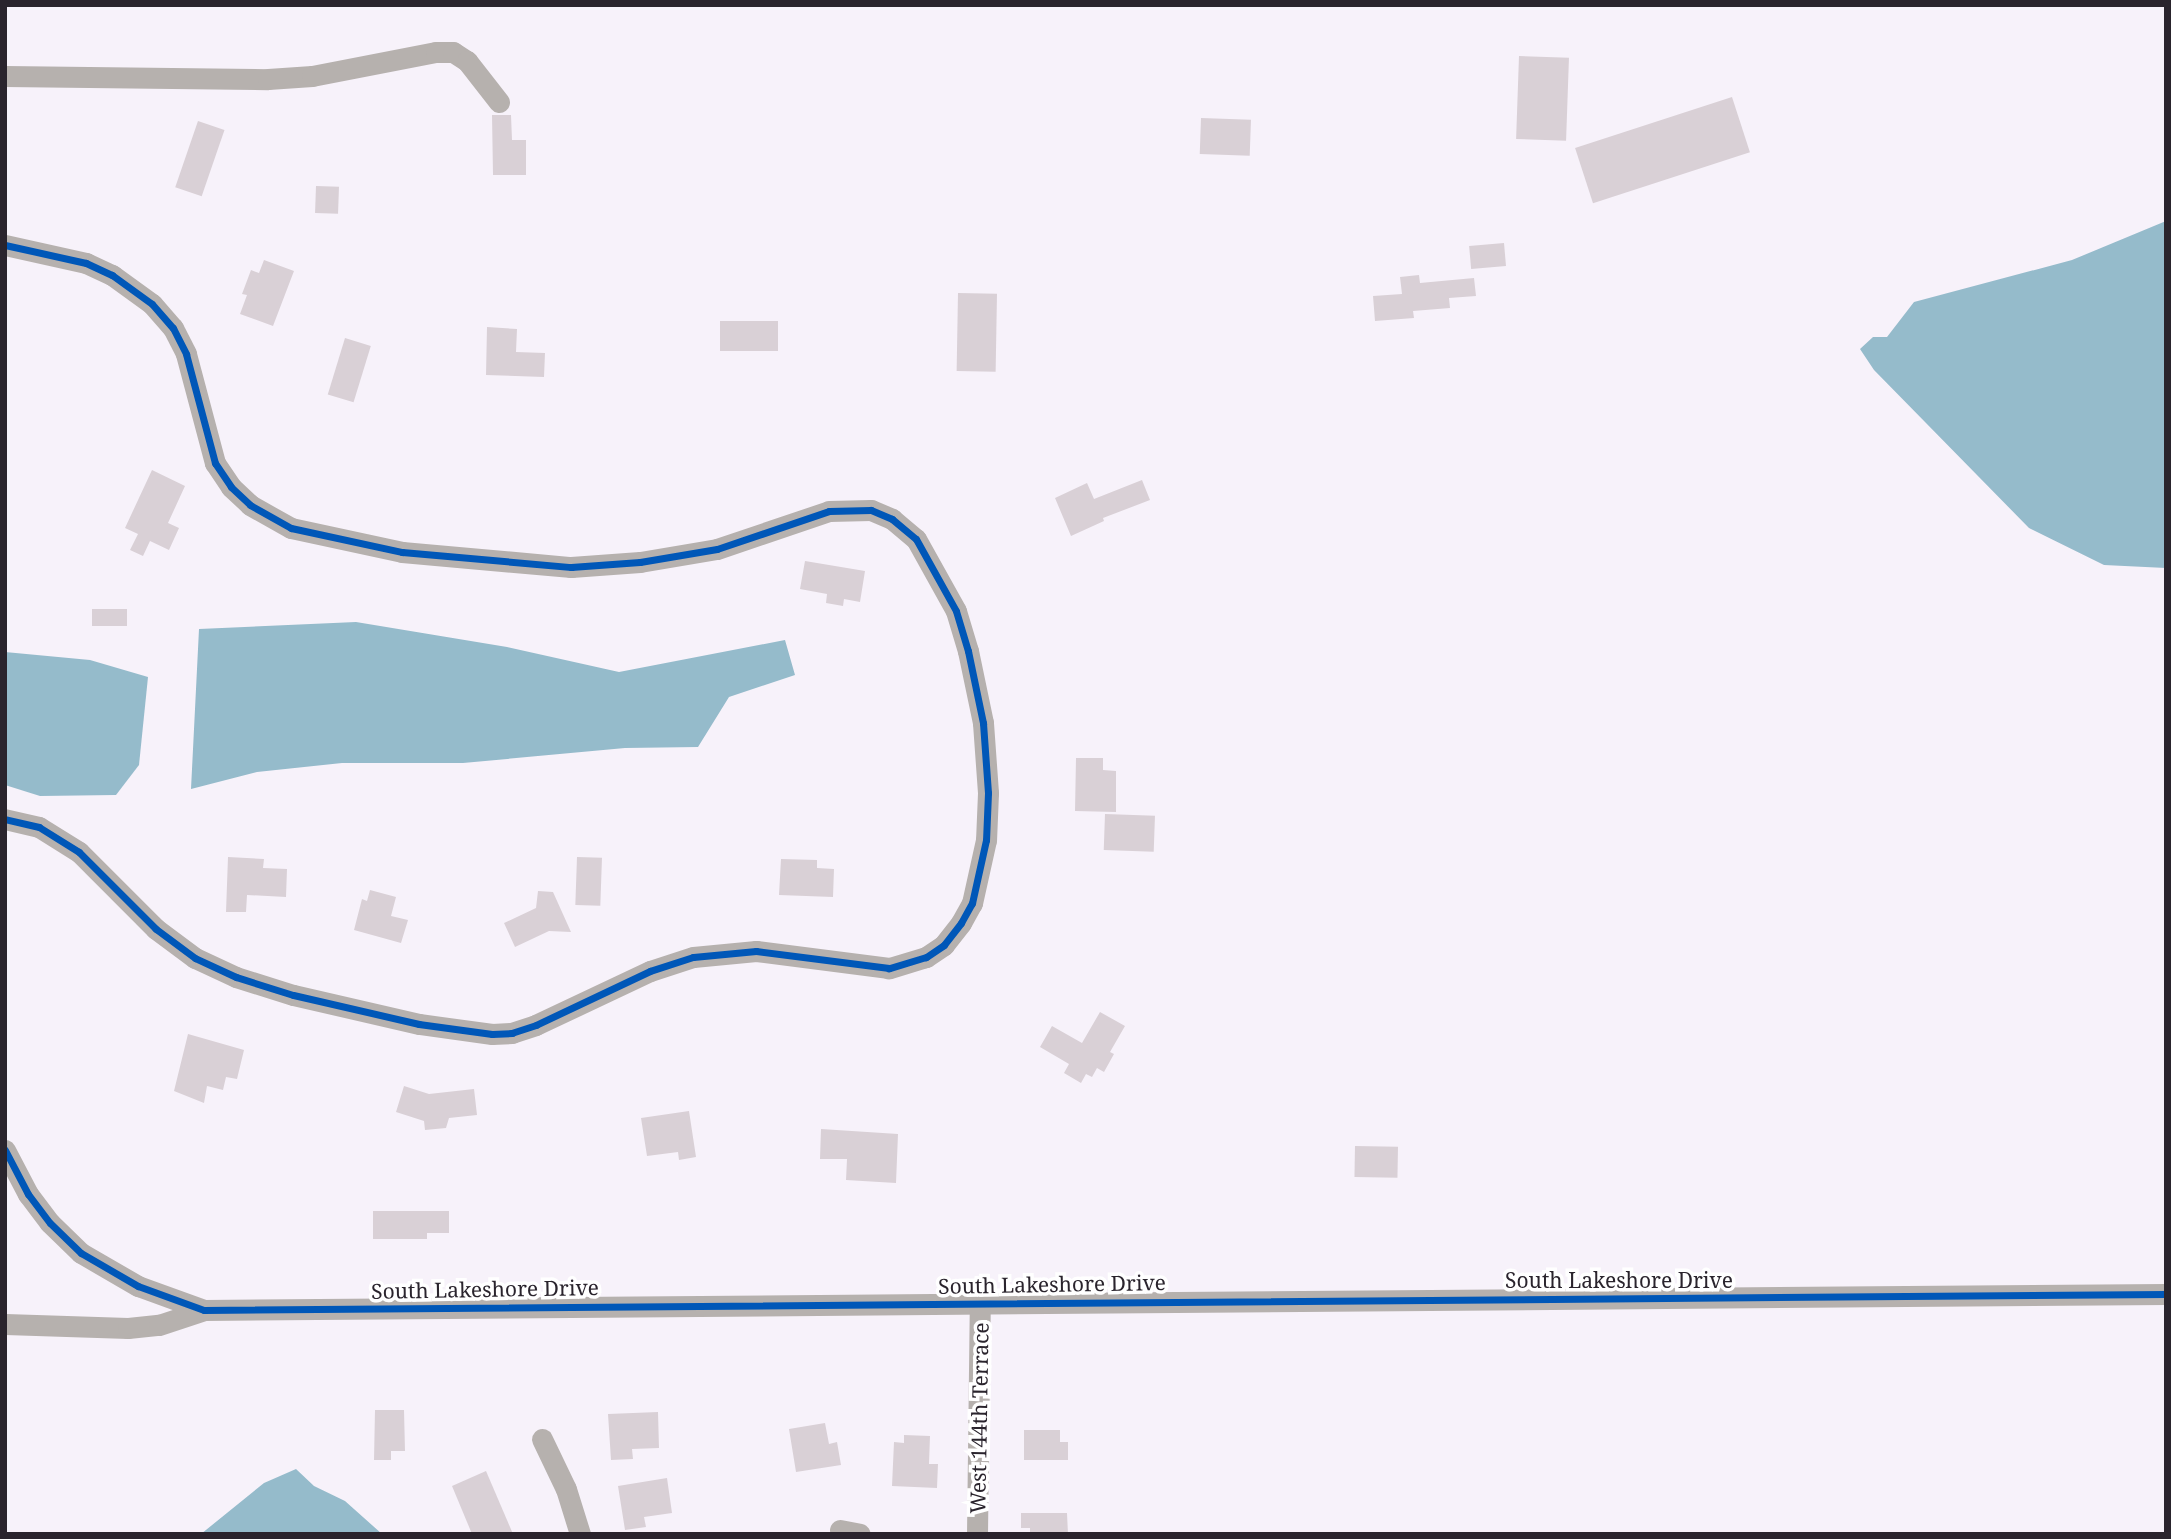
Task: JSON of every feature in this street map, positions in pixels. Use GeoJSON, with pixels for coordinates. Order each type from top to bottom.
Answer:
{"type":"FeatureCollection","features":[{"type":"Feature","properties":{"kind":"street"},"geometry":{"type":"LineString","coordinates":[[5,76],[268,79],[324,74],[436,52],[453,52],[467,61],[499,102]]}},
{"type":"Feature","properties":{"kind":"street"},"geometry":{"type":"LineString","coordinates":[[5,246],[86,263],[111,275],[152,304],[173,328],[186,354],[215,463],[231,487],[250,505],[291,527],[402,552],[571,567],[640,562],[717,549],[829,511],[872,510],[892,519],[916,539],[956,611],[968,651],[983,723],[988,793],[986,840],[972,903],[944,945],[926,957],[887,968],[756,951],[693,957],[650,971],[536,1025],[512,1033],[492,1034],[419,1024],[282,992],[236,977],[195,958],[156,929],[79,852],[39,827],[5,819]]}},
{"type":"Feature","properties":{"kind":"street","name":"South Lakeshore Drive"},"geometry":{"type":"LineString","coordinates":[[5,1150],[28,1194],[50,1223],[81,1253],[138,1286],[204,1310],[2166,1294]]}},
{"type":"Feature","properties":{"kind":"street","name":"West 144th Terrace"},"geometry":{"type":"LineString","coordinates":[[977,1534],[980,1302]]}},
{"type":"Feature","properties":{"kind":"street"},"geometry":{"type":"LineString","coordinates":[[5,1324],[128,1328],[159,1325],[204,1310]]}},
{"type":"Feature","properties":{"kind":"street"},"geometry":{"type":"LineString","coordinates":[[542,1439],[566,1489],[580,1534]]}},
{"type":"Feature","properties":{"kind":"water"},"geometry":{"type":"Polygon","coordinates":[[[2166,221],[2166,568],[2104,565],[2029,528],[1874,370],[1860,349],[1873,337],[1887,337],[1914,302],[2072,260],[2166,221]]]}},
{"type":"Feature","properties":{"kind":"water"},"geometry":{"type":"Polygon","coordinates":[[[356,622],[507,647],[619,672],[785,640],[795,675],[729,697],[698,747],[625,748],[463,763],[342,763],[257,772],[191,789],[199,629],[356,622]]]}},
{"type":"Feature","properties":{"kind":"water"},"geometry":{"type":"Polygon","coordinates":[[[5,652],[90,660],[148,677],[139,765],[116,795],[40,796],[5,785],[5,652]]]}},
{"type":"Feature","properties":{"kind":"water"},"geometry":{"type":"Polygon","coordinates":[[[296,1469],[314,1486],[345,1501],[382,1534],[201,1534],[264,1483],[296,1469]]]}},
{"type":"Feature","properties":{"kind":"building"},"geometry":{"type":"Polygon","coordinates":[[[1519,56],[1569,58],[1566,141],[1516,139],[1519,56]]]}},
{"type":"Feature","properties":{"kind":"building"},"geometry":{"type":"Polygon","coordinates":[[[1732,97],[1750,152],[1593,203],[1575,148],[1732,97]]]}},
{"type":"Feature","properties":{"kind":"building"},"geometry":{"type":"Polygon","coordinates":[[[492,115],[511,115],[512,140],[526,140],[526,175],[493,175],[492,115]]]}},
{"type":"Feature","properties":{"kind":"building"},"geometry":{"type":"Polygon","coordinates":[[[1201,118],[1251,120],[1250,156],[1200,154],[1201,118]]]}},
{"type":"Feature","properties":{"kind":"building"},"geometry":{"type":"Polygon","coordinates":[[[198,121],[224,130],[202,196],[175,187],[198,121]]]}},
{"type":"Feature","properties":{"kind":"building"},"geometry":{"type":"Polygon","coordinates":[[[316,186],[339,187],[338,214],[315,213],[316,186]]]}},
{"type":"Feature","properties":{"kind":"building"},"geometry":{"type":"Polygon","coordinates":[[[1504,243],[1506,266],[1471,269],[1469,246],[1504,243]]]}},
{"type":"Feature","properties":{"kind":"building"},"geometry":{"type":"Polygon","coordinates":[[[264,260],[294,271],[273,326],[240,314],[247,295],[242,294],[251,270],[259,273],[264,260]]]}},
{"type":"Feature","properties":{"kind":"building"},"geometry":{"type":"Polygon","coordinates":[[[1419,275],[1420,283],[1474,278],[1476,296],[1449,298],[1450,308],[1413,311],[1414,318],[1375,321],[1373,296],[1402,294],[1400,277],[1419,275]]]}},
{"type":"Feature","properties":{"kind":"building"},"geometry":{"type":"Polygon","coordinates":[[[958,293],[997,294],[996,372],[957,371],[958,293]]]}},
{"type":"Feature","properties":{"kind":"building"},"geometry":{"type":"Polygon","coordinates":[[[720,321],[778,321],[778,351],[720,351],[720,321]]]}},
{"type":"Feature","properties":{"kind":"building"},"geometry":{"type":"Polygon","coordinates":[[[487,327],[517,329],[516,352],[545,353],[544,377],[486,375],[487,327]]]}},
{"type":"Feature","properties":{"kind":"building"},"geometry":{"type":"Polygon","coordinates":[[[345,338],[371,346],[354,402],[328,394],[345,338]]]}},
{"type":"Feature","properties":{"kind":"building"},"geometry":{"type":"Polygon","coordinates":[[[152,470],[185,486],[168,523],[179,528],[169,550],[150,541],[143,556],[130,550],[138,534],[125,528],[152,470]]]}},
{"type":"Feature","properties":{"kind":"building"},"geometry":{"type":"Polygon","coordinates":[[[1142,480],[1150,500],[1103,518],[1104,521],[1071,536],[1055,498],[1087,483],[1094,499],[1142,480]]]}},
{"type":"Feature","properties":{"kind":"building"},"geometry":{"type":"Polygon","coordinates":[[[805,561],[865,571],[860,602],[844,599],[843,606],[826,603],[827,594],[800,589],[805,561]]]}},
{"type":"Feature","properties":{"kind":"building"},"geometry":{"type":"Polygon","coordinates":[[[92,609],[127,609],[127,626],[92,626],[92,609]]]}},
{"type":"Feature","properties":{"kind":"building"},"geometry":{"type":"Polygon","coordinates":[[[1076,758],[1103,758],[1103,770],[1116,771],[1116,812],[1075,811],[1076,758]]]}},
{"type":"Feature","properties":{"kind":"building"},"geometry":{"type":"Polygon","coordinates":[[[1105,814],[1155,816],[1154,852],[1104,850],[1105,814]]]}},
{"type":"Feature","properties":{"kind":"building"},"geometry":{"type":"Polygon","coordinates":[[[228,857],[264,859],[263,868],[287,869],[286,897],[247,895],[246,912],[226,912],[228,857]]]}},
{"type":"Feature","properties":{"kind":"building"},"geometry":{"type":"Polygon","coordinates":[[[577,857],[602,858],[600,906],[575,905],[577,857]]]}},
{"type":"Feature","properties":{"kind":"building"},"geometry":{"type":"Polygon","coordinates":[[[781,859],[817,860],[817,868],[834,869],[833,897],[779,895],[781,859]]]}},
{"type":"Feature","properties":{"kind":"building"},"geometry":{"type":"Polygon","coordinates":[[[370,890],[396,897],[391,916],[408,920],[401,943],[354,930],[362,899],[367,901],[370,890]]]}},
{"type":"Feature","properties":{"kind":"building"},"geometry":{"type":"Polygon","coordinates":[[[538,891],[553,892],[571,932],[549,931],[515,947],[504,923],[536,908],[538,891]]]}},
{"type":"Feature","properties":{"kind":"building"},"geometry":{"type":"Polygon","coordinates":[[[1100,1012],[1125,1026],[1110,1052],[1114,1054],[1104,1072],[1097,1068],[1092,1077],[1086,1074],[1081,1083],[1064,1073],[1069,1064],[1040,1047],[1052,1026],[1082,1043],[1100,1012]]]}},
{"type":"Feature","properties":{"kind":"building"},"geometry":{"type":"Polygon","coordinates":[[[188,1034],[244,1050],[237,1079],[226,1077],[223,1090],[207,1086],[204,1103],[174,1091],[188,1034]]]}},
{"type":"Feature","properties":{"kind":"building"},"geometry":{"type":"Polygon","coordinates":[[[404,1086],[429,1094],[474,1089],[477,1115],[449,1118],[446,1128],[425,1130],[424,1121],[396,1112],[404,1086]]]}},
{"type":"Feature","properties":{"kind":"building"},"geometry":{"type":"Polygon","coordinates":[[[689,1111],[696,1157],[679,1160],[678,1152],[647,1156],[641,1118],[689,1111]]]}},
{"type":"Feature","properties":{"kind":"building"},"geometry":{"type":"Polygon","coordinates":[[[821,1129],[898,1134],[896,1183],[846,1180],[847,1159],[820,1159],[821,1129]]]}},
{"type":"Feature","properties":{"kind":"building"},"geometry":{"type":"Polygon","coordinates":[[[1355,1146],[1398,1147],[1397,1178],[1354,1177],[1355,1146]]]}},
{"type":"Feature","properties":{"kind":"building"},"geometry":{"type":"Polygon","coordinates":[[[373,1211],[449,1211],[449,1233],[427,1233],[427,1239],[373,1239],[373,1211]]]}},
{"type":"Feature","properties":{"kind":"building"},"geometry":{"type":"Polygon","coordinates":[[[375,1410],[404,1410],[405,1451],[391,1451],[391,1460],[374,1460],[375,1410]]]}},
{"type":"Feature","properties":{"kind":"building"},"geometry":{"type":"Polygon","coordinates":[[[658,1412],[659,1448],[632,1449],[633,1459],[611,1460],[608,1414],[658,1412]]]}},
{"type":"Feature","properties":{"kind":"building"},"geometry":{"type":"Polygon","coordinates":[[[825,1423],[829,1444],[837,1442],[841,1465],[796,1472],[789,1429],[825,1423]]]}},
{"type":"Feature","properties":{"kind":"building"},"geometry":{"type":"Polygon","coordinates":[[[1024,1430],[1060,1430],[1060,1442],[1068,1442],[1068,1460],[1024,1460],[1024,1430]]]}},
{"type":"Feature","properties":{"kind":"building"},"geometry":{"type":"Polygon","coordinates":[[[904,1435],[930,1436],[929,1464],[938,1464],[937,1488],[892,1486],[894,1442],[904,1443],[904,1435]]]}},
{"type":"Feature","properties":{"kind":"building"},"geometry":{"type":"Polygon","coordinates":[[[486,1471],[513,1534],[472,1534],[452,1486],[486,1471]]]}},
{"type":"Feature","properties":{"kind":"building"},"geometry":{"type":"Polygon","coordinates":[[[667,1478],[672,1513],[644,1517],[646,1527],[625,1530],[618,1486],[667,1478]]]}},
{"type":"Feature","properties":{"kind":"building"},"geometry":{"type":"Polygon","coordinates":[[[1021,1513],[1067,1513],[1068,1534],[1030,1534],[1030,1528],[1021,1528],[1021,1513]]]}},
{"type":"Feature","properties":{"kind":"cycle path"},"geometry":{"type":"LineString","coordinates":[[5,245],[86,263],[112,275],[152,304],[173,328],[186,354],[215,463],[231,487],[250,505],[291,528],[402,552],[571,567],[640,562],[717,549],[829,511],[871,510],[892,519],[916,539],[956,611],[968,651],[983,723],[988,793],[986,840],[972,903],[944,945],[926,957],[889,968],[756,951],[693,957],[650,971],[536,1025],[512,1033],[492,1034],[419,1024],[293,995],[236,977],[195,958],[156,929],[79,852],[39,827],[5,819]]}},
{"type":"Feature","properties":{"kind":"cycle path"},"geometry":{"type":"LineString","coordinates":[[5,1150],[28,1194],[50,1223],[81,1253],[138,1286],[204,1310],[2166,1294]]}}]}
